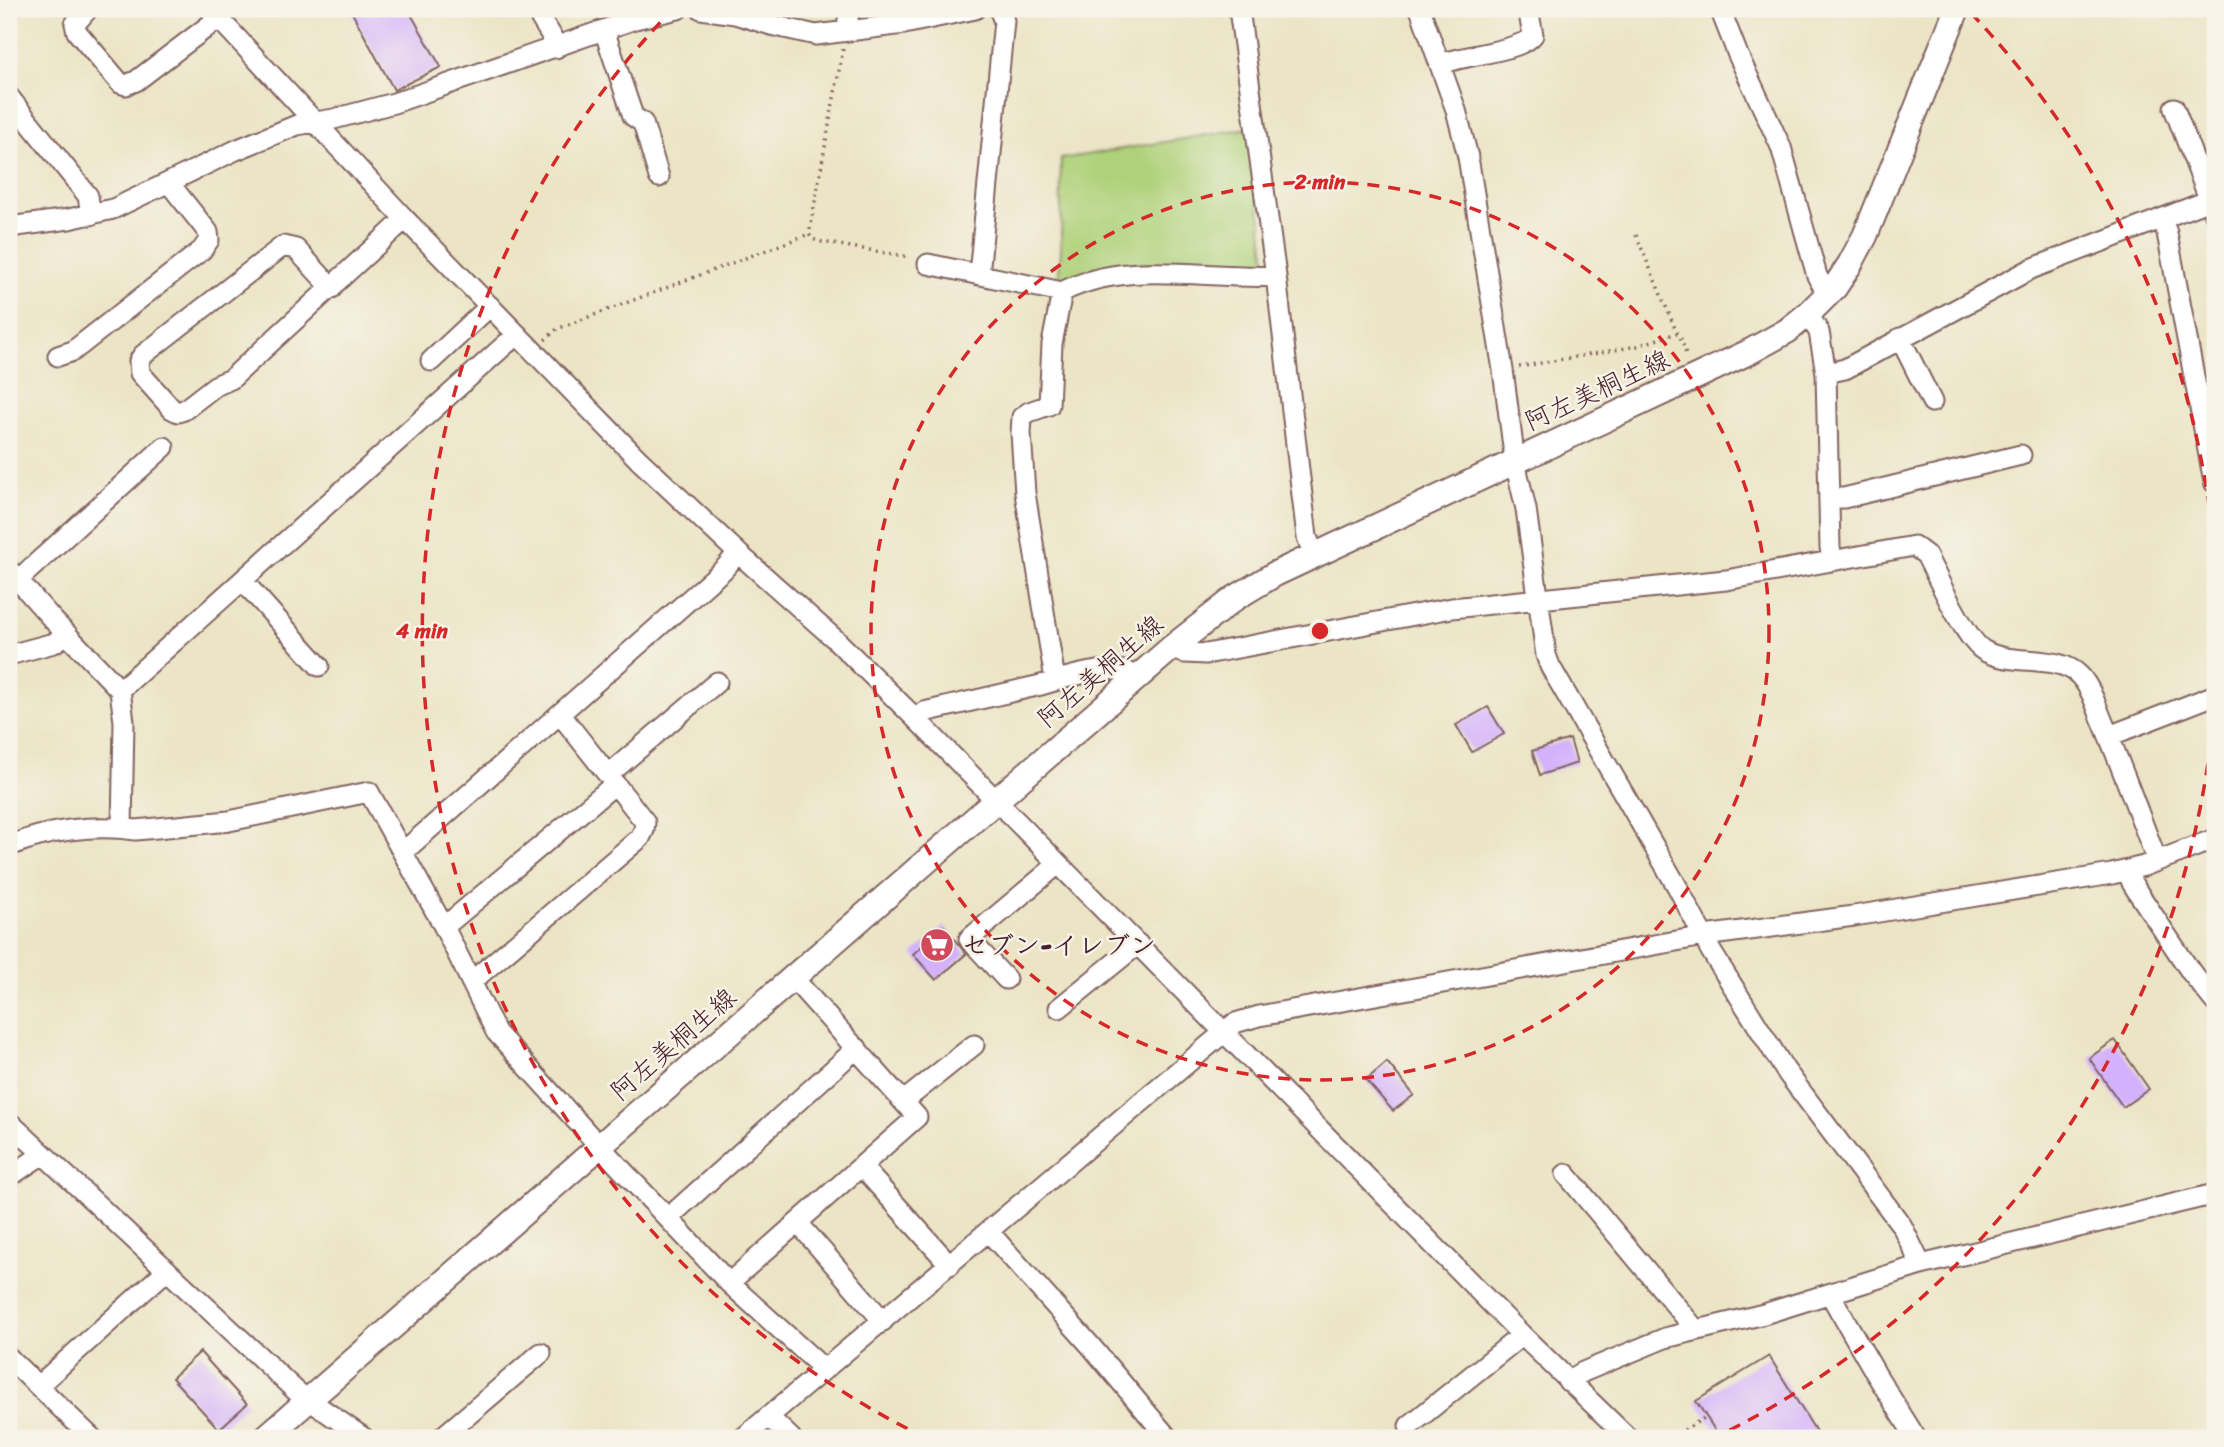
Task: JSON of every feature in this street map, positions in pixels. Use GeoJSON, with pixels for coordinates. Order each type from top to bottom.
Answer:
{"type":"FeatureCollection","features":[{"type":"Feature","properties":{"kind":"main road","name":"阿左美桐生線"},"geometry":{"type":"LineString","coordinates":[[265,1438],[1170,649],[1235,598],[1314,555],[1775,339],[1808,314],[1842,277],[1865,236],[1957,9]]}},
{"type":"Feature","properties":{"kind":"street"},"geometry":{"type":"LineString","coordinates":[[88,9],[75,24],[77,32],[120,83],[126,85],[136,81],[214,13],[405,219],[639,460],[836,640],[914,717],[1620,1436]]}},
{"type":"Feature","properties":{"kind":"street"},"geometry":{"type":"LineString","coordinates":[[535,9],[556,48]]}},
{"type":"Feature","properties":{"kind":"street"},"geometry":{"type":"LineString","coordinates":[[9,227],[91,215],[113,209],[236,150],[297,125],[394,103],[604,30],[678,9]]}},
{"type":"Feature","properties":{"kind":"street"},"geometry":{"type":"LineString","coordinates":[[701,9],[747,13],[816,35],[904,24],[975,9]]}},
{"type":"Feature","properties":{"kind":"street"},"geometry":{"type":"LineString","coordinates":[[847,32],[849,9]]}},
{"type":"Feature","properties":{"kind":"street"},"geometry":{"type":"LineString","coordinates":[[979,275],[1004,21],[999,9]]}},
{"type":"Feature","properties":{"kind":"street"},"geometry":{"type":"LineString","coordinates":[[1239,9],[1276,276],[1307,537],[1314,555]]}},
{"type":"Feature","properties":{"kind":"street"},"geometry":{"type":"LineString","coordinates":[[1420,9],[1456,110],[1468,157],[1503,370],[1515,462],[1526,509],[1546,654],[1555,678],[1678,888],[1711,951],[1785,1070],[1902,1226],[1921,1265]]}},
{"type":"Feature","properties":{"kind":"street"},"geometry":{"type":"LineString","coordinates":[[1441,64],[1452,59],[1523,45],[1534,35],[1528,9]]}},
{"type":"Feature","properties":{"kind":"street"},"geometry":{"type":"LineString","coordinates":[[1720,9],[1738,55],[1781,147],[1817,276],[1828,295]]}},
{"type":"Feature","properties":{"kind":"street"},"geometry":{"type":"LineString","coordinates":[[604,30],[633,116],[643,123],[659,177]]}},
{"type":"Feature","properties":{"kind":"street"},"geometry":{"type":"LineString","coordinates":[[9,97],[88,196],[91,215]]}},
{"type":"Feature","properties":{"kind":"street"},"geometry":{"type":"LineString","coordinates":[[1826,373],[1845,369],[2031,269],[2162,219],[2214,204],[2174,108]]}},
{"type":"Feature","properties":{"kind":"street"},"geometry":{"type":"LineString","coordinates":[[58,356],[73,351],[202,250],[209,240],[208,232],[169,183]]}},
{"type":"Feature","properties":{"kind":"street"},"geometry":{"type":"LineString","coordinates":[[332,288],[296,249],[283,246],[143,355],[138,368],[140,373],[172,409],[178,412],[184,410],[215,386],[231,379],[332,288],[405,219]]}},
{"type":"Feature","properties":{"kind":"street"},"geometry":{"type":"LineString","coordinates":[[2162,219],[2212,452],[2214,482]]}},
{"type":"Feature","properties":{"kind":"street"},"geometry":{"type":"LineString","coordinates":[[928,264],[1062,292],[1122,273],[1276,276]]}},
{"type":"Feature","properties":{"kind":"street"},"geometry":{"type":"LineString","coordinates":[[1055,680],[1026,493],[1021,433],[1022,417],[1049,405],[1052,344],[1062,292]]}},
{"type":"Feature","properties":{"kind":"street"},"geometry":{"type":"LineString","coordinates":[[430,361],[490,306]]}},
{"type":"Feature","properties":{"kind":"street"},"geometry":{"type":"LineString","coordinates":[[1808,314],[1819,332],[1826,373],[1832,560]]}},
{"type":"Feature","properties":{"kind":"street"},"geometry":{"type":"LineString","coordinates":[[120,690],[518,335]]}},
{"type":"Feature","properties":{"kind":"street"},"geometry":{"type":"LineString","coordinates":[[1900,338],[1932,402]]}},
{"type":"Feature","properties":{"kind":"street"},"geometry":{"type":"LineString","coordinates":[[122,828],[124,722],[120,690],[13,575],[164,447]]}},
{"type":"Feature","properties":{"kind":"street"},"geometry":{"type":"LineString","coordinates":[[1829,498],[1844,498],[2021,455]]}},
{"type":"Feature","properties":{"kind":"street"},"geometry":{"type":"LineString","coordinates":[[1170,649],[1206,654],[1440,610],[1726,580],[1914,546],[1926,555],[1976,645],[1993,655],[2063,665],[2075,670],[2087,684],[2157,861]]}},
{"type":"Feature","properties":{"kind":"street"},"geometry":{"type":"LineString","coordinates":[[403,852],[724,569],[738,553]]}},
{"type":"Feature","properties":{"kind":"street"},"geometry":{"type":"LineString","coordinates":[[243,580],[319,666]]}},
{"type":"Feature","properties":{"kind":"street"},"geometry":{"type":"LineString","coordinates":[[9,655],[54,643],[67,634]]}},
{"type":"Feature","properties":{"kind":"street"},"geometry":{"type":"LineString","coordinates":[[914,717],[924,712],[1055,680],[1114,669],[1128,672],[1137,678]]}},
{"type":"Feature","properties":{"kind":"street"},"geometry":{"type":"LineString","coordinates":[[444,927],[717,682]]}},
{"type":"Feature","properties":{"kind":"street"},"geometry":{"type":"LineString","coordinates":[[2109,736],[2215,695]]}},
{"type":"Feature","properties":{"kind":"street"},"geometry":{"type":"LineString","coordinates":[[471,982],[640,838],[644,830],[645,822],[560,714]]}},
{"type":"Feature","properties":{"kind":"street"},"geometry":{"type":"LineString","coordinates":[[9,846],[49,832],[122,828],[136,830],[229,821],[369,792],[444,927],[496,1031],[729,1283],[824,1369]]}},
{"type":"Feature","properties":{"kind":"street"},"geometry":{"type":"LineString","coordinates":[[743,1438],[1235,1023],[1259,1016],[1704,936],[1920,906],[2128,871],[2215,839]]}},
{"type":"Feature","properties":{"kind":"street"},"geometry":{"type":"LineString","coordinates":[[1006,979],[969,939],[1058,864]]}},
{"type":"Feature","properties":{"kind":"street"},"geometry":{"type":"LineString","coordinates":[[2128,871],[2139,894],[2215,1002]]}},
{"type":"Feature","properties":{"kind":"street"},"geometry":{"type":"LineString","coordinates":[[1059,1008],[1138,944]]}},
{"type":"Feature","properties":{"kind":"street"},"geometry":{"type":"LineString","coordinates":[[729,1283],[917,1117],[793,978]]}},
{"type":"Feature","properties":{"kind":"street"},"geometry":{"type":"LineString","coordinates":[[904,1101],[974,1045]]}},
{"type":"Feature","properties":{"kind":"street"},"geometry":{"type":"LineString","coordinates":[[668,1217],[857,1048]]}},
{"type":"Feature","properties":{"kind":"street"},"geometry":{"type":"LineString","coordinates":[[9,1122],[308,1401],[364,1438]]}},
{"type":"Feature","properties":{"kind":"street"},"geometry":{"type":"LineString","coordinates":[[9,1177],[43,1154]]}},
{"type":"Feature","properties":{"kind":"street"},"geometry":{"type":"LineString","coordinates":[[862,1167],[950,1265]]}},
{"type":"Feature","properties":{"kind":"street"},"geometry":{"type":"LineString","coordinates":[[1566,1174],[1696,1330]]}},
{"type":"Feature","properties":{"kind":"street"},"geometry":{"type":"LineString","coordinates":[[1568,1381],[1583,1372],[1665,1338],[1764,1314],[1921,1265],[2215,1195]]}},
{"type":"Feature","properties":{"kind":"street"},"geometry":{"type":"LineString","coordinates":[[798,1223],[883,1321]]}},
{"type":"Feature","properties":{"kind":"street"},"geometry":{"type":"LineString","coordinates":[[989,1233],[1090,1345],[1168,1438]]}},
{"type":"Feature","properties":{"kind":"street"},"geometry":{"type":"LineString","coordinates":[[38,1385],[167,1270]]}},
{"type":"Feature","properties":{"kind":"street"},"geometry":{"type":"LineString","coordinates":[[1830,1294],[1916,1438]]}},
{"type":"Feature","properties":{"kind":"street"},"geometry":{"type":"LineString","coordinates":[[1409,1426],[1522,1335]]}},
{"type":"Feature","properties":{"kind":"street"},"geometry":{"type":"LineString","coordinates":[[441,1438],[541,1353]]}},
{"type":"Feature","properties":{"kind":"street"},"geometry":{"type":"LineString","coordinates":[[9,1358],[92,1438]]}},
{"type":"Feature","properties":{"kind":"street"},"geometry":{"type":"LineString","coordinates":[[769,1416],[791,1438]]}},
{"type":"Feature","properties":{"kind":"path"},"geometry":{"type":"LineString","coordinates":[[847,32],[809,234],[812,239],[920,259],[928,264]]}},
{"type":"Feature","properties":{"kind":"path"},"geometry":{"type":"LineString","coordinates":[[533,351],[557,329],[809,234]]}},
{"type":"Feature","properties":{"kind":"path"},"geometry":{"type":"LineString","coordinates":[[1636,235],[1680,336],[1694,377]]}},
{"type":"Feature","properties":{"kind":"path"},"geometry":{"type":"LineString","coordinates":[[1503,370],[1637,346],[1677,333]]}},
{"type":"Feature","properties":{"kind":"path"},"geometry":{"type":"LineString","coordinates":[[1684,1430],[1706,1417]]}},
{"type":"Feature","properties":{"kind":"green space"},"geometry":{"type":"Polygon","coordinates":[[[1249,128],[1266,261],[1251,268],[1124,263],[1057,284],[1061,238],[1061,159],[1249,128]]]}},
{"type":"Feature","properties":{"kind":"building"},"geometry":{"type":"Polygon","coordinates":[[[350,9],[408,9],[441,67],[394,90],[350,9]]]}},
{"type":"Feature","properties":{"kind":"building"},"geometry":{"type":"Polygon","coordinates":[[[1488,707],[1504,734],[1472,752],[1456,725],[1488,707]]]}},
{"type":"Feature","properties":{"kind":"building"},"geometry":{"type":"Polygon","coordinates":[[[1570,739],[1577,763],[1540,775],[1532,751],[1570,739]]]}},
{"type":"Feature","properties":{"kind":"building"},"geometry":{"type":"Polygon","coordinates":[[[944,926],[966,954],[936,980],[913,954],[944,926]]]}},
{"type":"Feature","properties":{"kind":"building"},"geometry":{"type":"Polygon","coordinates":[[[2115,1040],[2149,1089],[2123,1107],[2089,1058],[2115,1040]]]}},
{"type":"Feature","properties":{"kind":"building"},"geometry":{"type":"Polygon","coordinates":[[[1387,1062],[1414,1095],[1393,1111],[1366,1080],[1387,1062]]]}},
{"type":"Feature","properties":{"kind":"building"},"geometry":{"type":"Polygon","coordinates":[[[200,1352],[247,1404],[219,1429],[172,1378],[200,1352]]]}},
{"type":"Feature","properties":{"kind":"building"},"geometry":{"type":"Polygon","coordinates":[[[1769,1356],[1820,1438],[1720,1438],[1696,1401],[1769,1356]]]}},
{"type":"Feature","properties":{"kind":"place","name":"セブン-イレブン"},"geometry":{"type":"Point","coordinates":[937,945]}}]}
